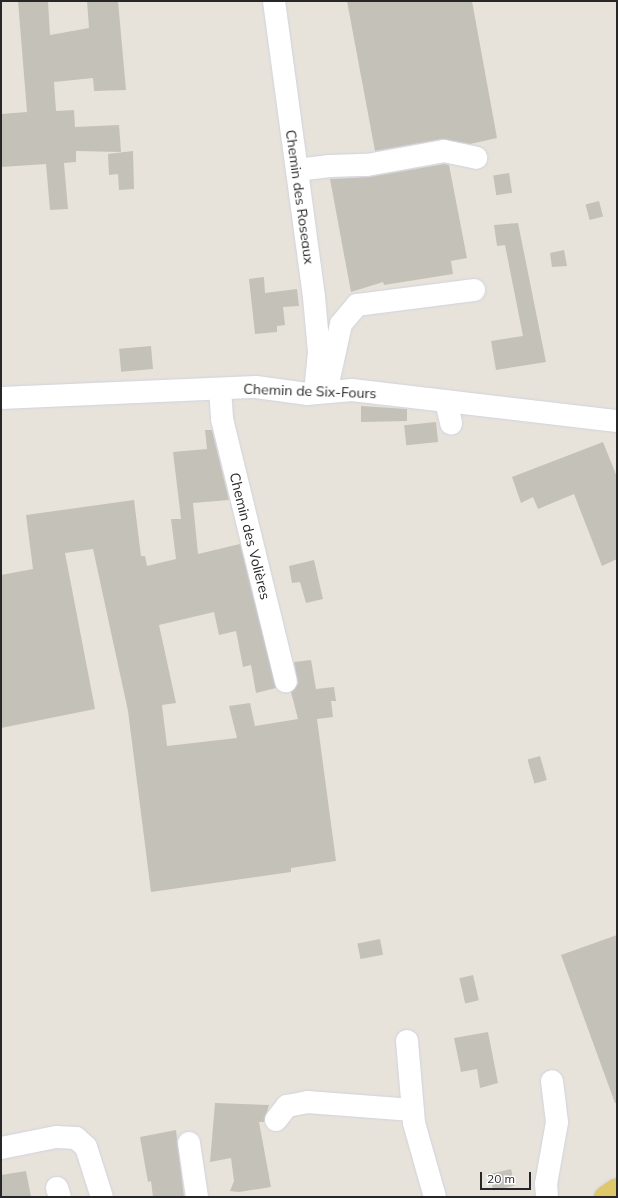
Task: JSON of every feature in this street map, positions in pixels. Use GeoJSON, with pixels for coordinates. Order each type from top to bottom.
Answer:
{"type":"FeatureCollection","features":[{"type":"Feature","properties":{"kind":"main road"},"geometry":{"type":"LineString","coordinates":[[604,1197],[617,1189]]}},
{"type":"Feature","properties":{"kind":"street","name":"Chemin des Roseaux"},"geometry":{"type":"LineString","coordinates":[[274,1],[297,170],[319,352],[321,393]]}},
{"type":"Feature","properties":{"kind":"street"},"geometry":{"type":"LineString","coordinates":[[297,170],[330,166],[367,166],[444,151],[476,158]]}},
{"type":"Feature","properties":{"kind":"street"},"geometry":{"type":"LineString","coordinates":[[321,393],[341,324],[357,305],[474,290]]}},
{"type":"Feature","properties":{"kind":"street","name":"Chemin de Six-Fours"},"geometry":{"type":"LineString","coordinates":[[1,398],[256,387],[321,393],[352,390],[617,421]]}},
{"type":"Feature","properties":{"kind":"street","name":"Chemin des Volières"},"geometry":{"type":"LineString","coordinates":[[220,389],[222,419],[240,506],[286,682]]}},
{"type":"Feature","properties":{"kind":"street"},"geometry":{"type":"LineString","coordinates":[[446,401],[451,423]]}},
{"type":"Feature","properties":{"kind":"street"},"geometry":{"type":"LineString","coordinates":[[407,1041],[414,1123],[435,1197]]}},
{"type":"Feature","properties":{"kind":"street"},"geometry":{"type":"LineString","coordinates":[[547,1197],[546,1184],[557,1122],[552,1081]]}},
{"type":"Feature","properties":{"kind":"street"},"geometry":{"type":"LineString","coordinates":[[276,1120],[287,1106],[307,1102],[413,1110]]}},
{"type":"Feature","properties":{"kind":"street"},"geometry":{"type":"LineString","coordinates":[[1,1148],[56,1137],[76,1138],[86,1147],[102,1197]]}},
{"type":"Feature","properties":{"kind":"street"},"geometry":{"type":"LineString","coordinates":[[189,1143],[197,1197]]}},
{"type":"Feature","properties":{"kind":"building"},"geometry":{"type":"Polygon","coordinates":[[[18,1],[48,1],[50,35],[89,28],[87,1],[118,1],[126,90],[94,91],[93,78],[54,82],[56,111],[74,110],[75,127],[119,125],[121,152],[76,151],[76,162],[64,163],[68,209],[50,210],[46,164],[1,167],[1,114],[27,112],[18,1]]]}},
{"type":"Feature","properties":{"kind":"building"},"geometry":{"type":"Polygon","coordinates":[[[347,1],[472,1],[497,138],[470,144],[442,139],[375,151],[347,1]]]}},
{"type":"Feature","properties":{"kind":"building"},"geometry":{"type":"Polygon","coordinates":[[[133,151],[134,189],[119,190],[118,174],[109,175],[108,154],[133,151]]]}},
{"type":"Feature","properties":{"kind":"building"},"geometry":{"type":"Polygon","coordinates":[[[444,164],[449,165],[467,258],[451,261],[453,274],[384,285],[383,282],[351,292],[330,179],[369,177],[444,164]]]}},
{"type":"Feature","properties":{"kind":"building"},"geometry":{"type":"Polygon","coordinates":[[[509,173],[512,193],[496,195],[493,176],[509,173]]]}},
{"type":"Feature","properties":{"kind":"building"},"geometry":{"type":"Polygon","coordinates":[[[599,201],[603,216],[590,220],[585,205],[599,201]]]}},
{"type":"Feature","properties":{"kind":"building"},"geometry":{"type":"Polygon","coordinates":[[[518,223],[546,362],[496,370],[491,341],[523,336],[505,245],[497,246],[494,225],[518,223]]]}},
{"type":"Feature","properties":{"kind":"building"},"geometry":{"type":"Polygon","coordinates":[[[564,250],[567,266],[552,267],[550,253],[564,250]]]}},
{"type":"Feature","properties":{"kind":"building"},"geometry":{"type":"Polygon","coordinates":[[[264,277],[265,293],[297,289],[299,306],[283,307],[285,325],[277,326],[277,332],[255,334],[249,279],[264,277]]]}},
{"type":"Feature","properties":{"kind":"building"},"geometry":{"type":"Polygon","coordinates":[[[151,346],[153,369],[121,372],[119,349],[151,346]]]}},
{"type":"Feature","properties":{"kind":"building"},"geometry":{"type":"Polygon","coordinates":[[[361,406],[407,409],[407,421],[361,422],[361,406]]]}},
{"type":"Feature","properties":{"kind":"building"},"geometry":{"type":"Polygon","coordinates":[[[436,422],[438,442],[406,445],[404,425],[436,422]]]}},
{"type":"Feature","properties":{"kind":"building"},"geometry":{"type":"Polygon","coordinates":[[[205,430],[212,430],[229,500],[193,503],[198,554],[240,544],[276,688],[256,693],[251,665],[243,667],[236,631],[219,635],[214,612],[159,625],[176,703],[162,705],[167,746],[237,738],[229,706],[250,703],[255,726],[298,719],[291,692],[298,684],[294,662],[311,660],[316,689],[334,687],[336,701],[331,701],[333,717],[317,719],[336,861],[291,868],[291,872],[151,892],[128,711],[93,549],[65,553],[95,709],[1,728],[1,575],[33,569],[26,515],[134,500],[141,556],[145,556],[147,566],[176,559],[171,519],[181,519],[173,452],[207,449],[205,430]]]}},
{"type":"Feature","properties":{"kind":"building"},"geometry":{"type":"Polygon","coordinates":[[[603,442],[617,477],[617,559],[602,566],[574,494],[538,509],[533,497],[521,503],[512,477],[603,442]]]}},
{"type":"Feature","properties":{"kind":"building"},"geometry":{"type":"Polygon","coordinates":[[[314,560],[323,599],[306,603],[300,582],[292,583],[289,566],[314,560]]]}},
{"type":"Feature","properties":{"kind":"building"},"geometry":{"type":"Polygon","coordinates":[[[540,756],[547,780],[534,784],[528,760],[540,756]]]}},
{"type":"Feature","properties":{"kind":"building"},"geometry":{"type":"Polygon","coordinates":[[[617,935],[617,1103],[615,1103],[561,955],[617,935]]]}},
{"type":"Feature","properties":{"kind":"building"},"geometry":{"type":"Polygon","coordinates":[[[380,939],[383,955],[360,959],[357,943],[380,939]]]}},
{"type":"Feature","properties":{"kind":"building"},"geometry":{"type":"Polygon","coordinates":[[[473,975],[479,1000],[465,1003],[459,978],[473,975]]]}},
{"type":"Feature","properties":{"kind":"building"},"geometry":{"type":"Polygon","coordinates":[[[488,1032],[498,1083],[480,1088],[477,1069],[461,1072],[454,1038],[488,1032]]]}},
{"type":"Feature","properties":{"kind":"building"},"geometry":{"type":"Polygon","coordinates":[[[215,1103],[269,1105],[264,1122],[259,1122],[271,1187],[239,1192],[230,1191],[234,1181],[231,1158],[210,1162],[215,1103]]]}},
{"type":"Feature","properties":{"kind":"building"},"geometry":{"type":"Polygon","coordinates":[[[176,1130],[184,1197],[153,1197],[151,1181],[148,1182],[140,1137],[176,1130]]]}},
{"type":"Feature","properties":{"kind":"building"},"geometry":{"type":"Polygon","coordinates":[[[511,1169],[515,1186],[493,1191],[490,1174],[511,1169]]]}},
{"type":"Feature","properties":{"kind":"building"},"geometry":{"type":"Polygon","coordinates":[[[26,1171],[31,1197],[1,1197],[1,1175],[26,1171]]]}}]}
